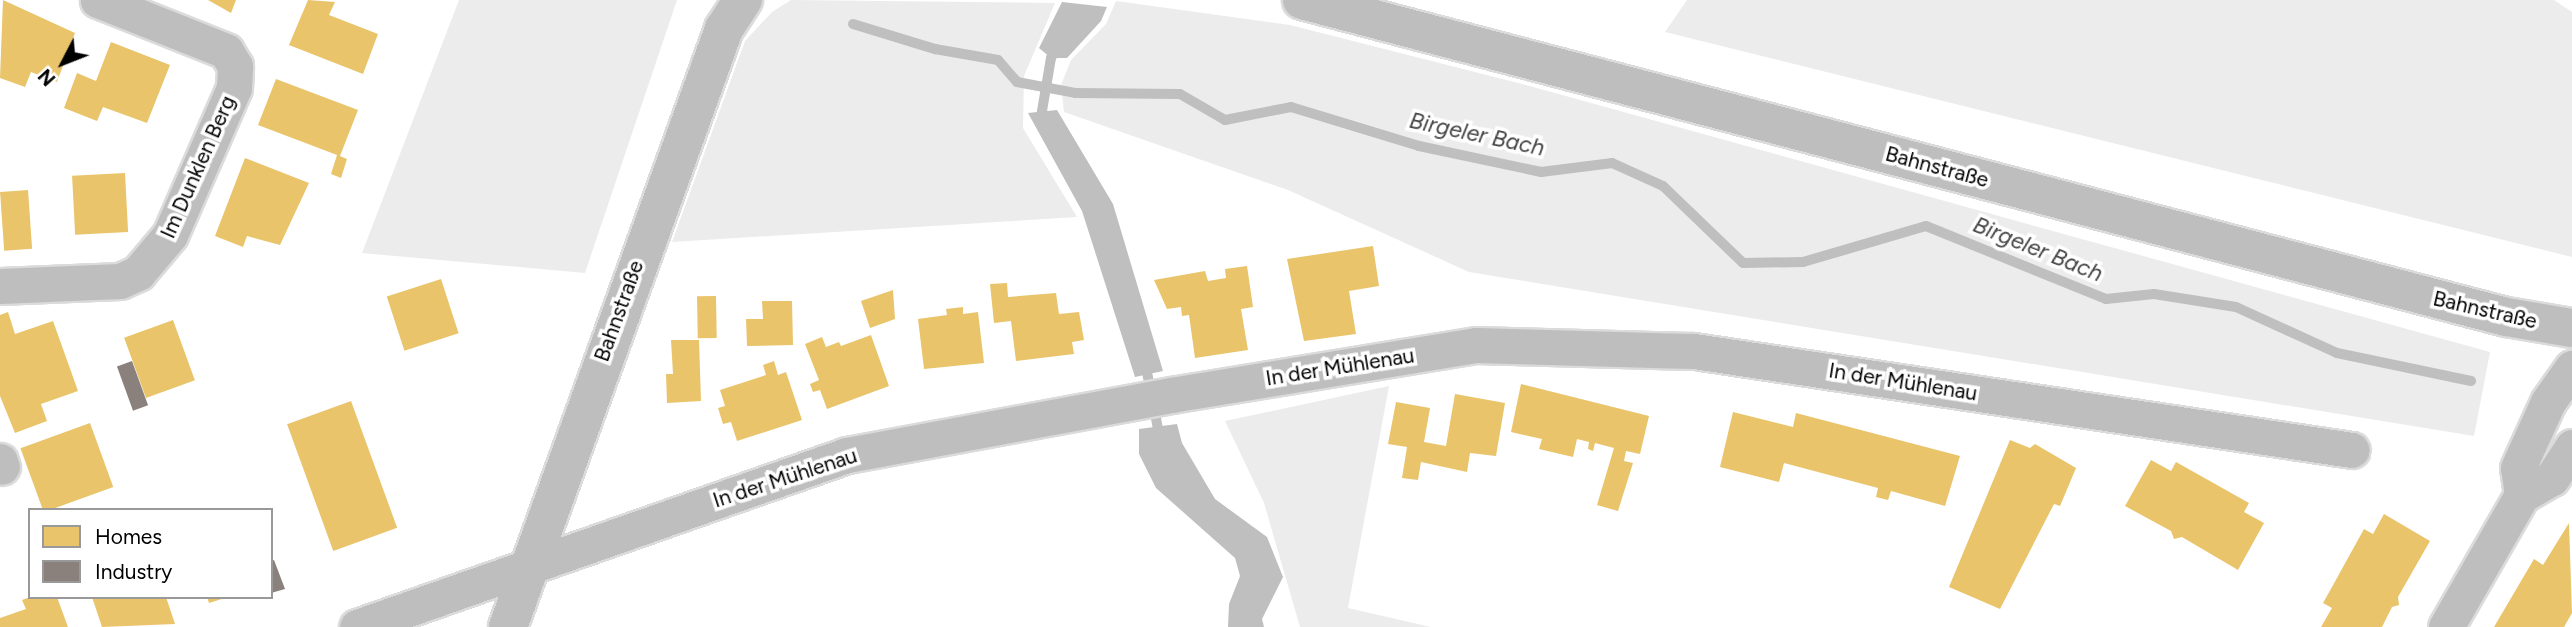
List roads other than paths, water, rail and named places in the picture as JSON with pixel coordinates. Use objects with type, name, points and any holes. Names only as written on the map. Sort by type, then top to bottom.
[{"type":"main road","name":"Bahnstraße","points":[[508,627],[524,570],[719,42],[743,0]]},
{"type":"main road","name":"Bahnstraße","points":[[1303,0],[2506,317],[2572,328]]},
{"type":"street","name":"Im Dunklen Berg","points":[[0,286],[120,281],[138,273],[170,235],[234,89],[235,66],[226,51],[98,0]]},
{"type":"street","name":"In der Mühlenau","points":[[357,627],[847,455],[1155,398],[1476,345],[1627,347],[1732,357],[2352,450]]},
{"type":"street","points":[[2522,495],[2518,468],[2548,402],[2572,368]]},
{"type":"street","points":[[2446,627],[2522,495],[2552,478],[2572,447]]},
{"type":"waterway","name":"Birgeler Bach","points":[[853,24],[935,49],[998,60],[1017,82],[1075,93],[1180,94],[1225,120],[1291,107],[1419,146],[1541,172],[1612,163],[1663,186],[1743,263],[1803,262],[1926,226],[2106,299],[2154,294],[2236,307],[2337,353],[2471,381]]},
{"type":"waterway","name":"Birgeler Bach","points":[[1047,121],[1042,111],[1051,58],[1057,47]]},
{"type":"waterway","points":[[1145,362],[1160,439]]}]
